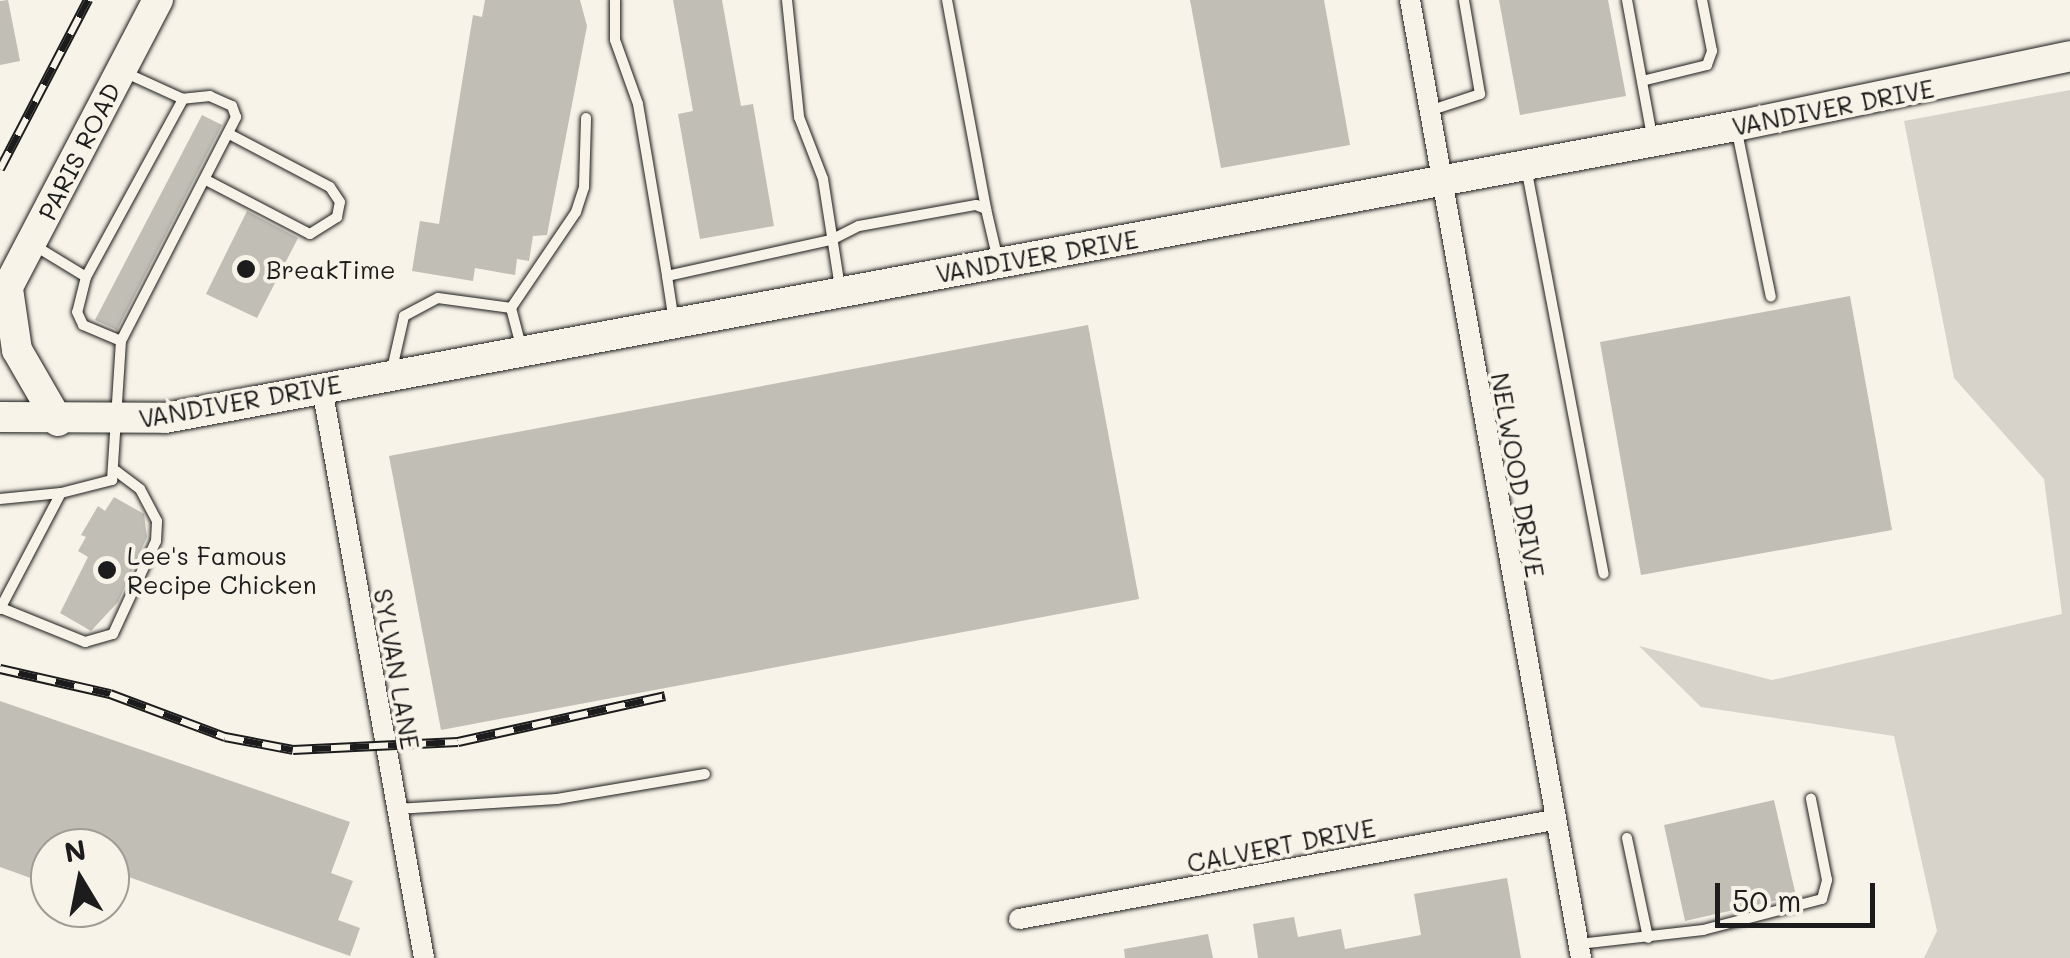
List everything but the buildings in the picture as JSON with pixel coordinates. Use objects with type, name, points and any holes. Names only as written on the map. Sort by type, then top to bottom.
[{"type":"main road","name":"PARIS ROAD","points":[[4,296],[158,0]]},
{"type":"main road","name":"VANDIVER DRIVE","points":[[0,417],[58,422],[119,421],[322,388],[1653,142],[2070,56]]},
{"type":"main road","points":[[4,296],[17,350],[58,422]]},
{"type":"street","name":"NELWOOD DRIVE","points":[[1410,0],[1553,820],[1580,951]]},
{"type":"street","name":"SYLVAN LANE","points":[[322,388],[424,958]]},
{"type":"street","name":"CALVERT DRIVE","points":[[1019,919],[1553,820]]},
{"type":"lane","points":[[615,0],[615,40],[638,104],[674,323]]},
{"type":"lane","points":[[787,0],[799,117],[823,179],[840,292]]},
{"type":"lane","points":[[947,0],[999,263]]},
{"type":"lane","points":[[1429,110],[1480,94],[1464,0]]},
{"type":"lane","points":[[1627,0],[1653,142]]},
{"type":"lane","points":[[1642,82],[1707,65],[1712,51],[1702,0]]},
{"type":"lane","points":[[0,499],[104,484],[116,471],[122,341],[231,135],[232,106],[210,96],[184,99],[121,71]]},
{"type":"lane","points":[[122,341],[83,325],[77,312],[86,276],[184,99]]},
{"type":"lane","points":[[522,351],[511,308],[576,212],[584,187],[586,118]]},
{"type":"lane","points":[[1736,126],[1771,297]]},
{"type":"lane","points":[[208,180],[310,234],[337,217],[340,202],[330,187],[231,135]]},
{"type":"lane","points":[[1526,166],[1604,574]]},
{"type":"lane","points":[[668,276],[831,240],[860,226],[986,209]]},
{"type":"lane","points":[[32,244],[86,276]]},
{"type":"lane","points":[[392,375],[396,336],[419,304],[462,298],[511,308]]},
{"type":"lane","points":[[61,493],[0,608],[86,642],[113,634],[156,541],[157,520],[140,489],[116,471]]},
{"type":"lane","points":[[397,810],[557,799],[705,774]]},
{"type":"lane","points":[[1580,951],[1822,900],[1827,880],[1811,799]]},
{"type":"lane","points":[[1627,838],[1648,938]]},
{"type":"shaded area","points":[[2070,90],[2070,958],[1924,958],[1937,931],[1894,736],[1701,707],[1639,646],[1772,680],[2062,614],[2044,479],[1954,378],[1904,121]]},
{"type":"railway","points":[[0,169],[88,0]]},
{"type":"railway","points":[[0,669],[110,694],[225,737],[293,750],[458,742],[665,696]]},
{"type":"place","name":"BreakTime","points":[[246,269]]},
{"type":"place","name":"Lee's Famous Recipe Chicken","points":[[107,570]]}]
